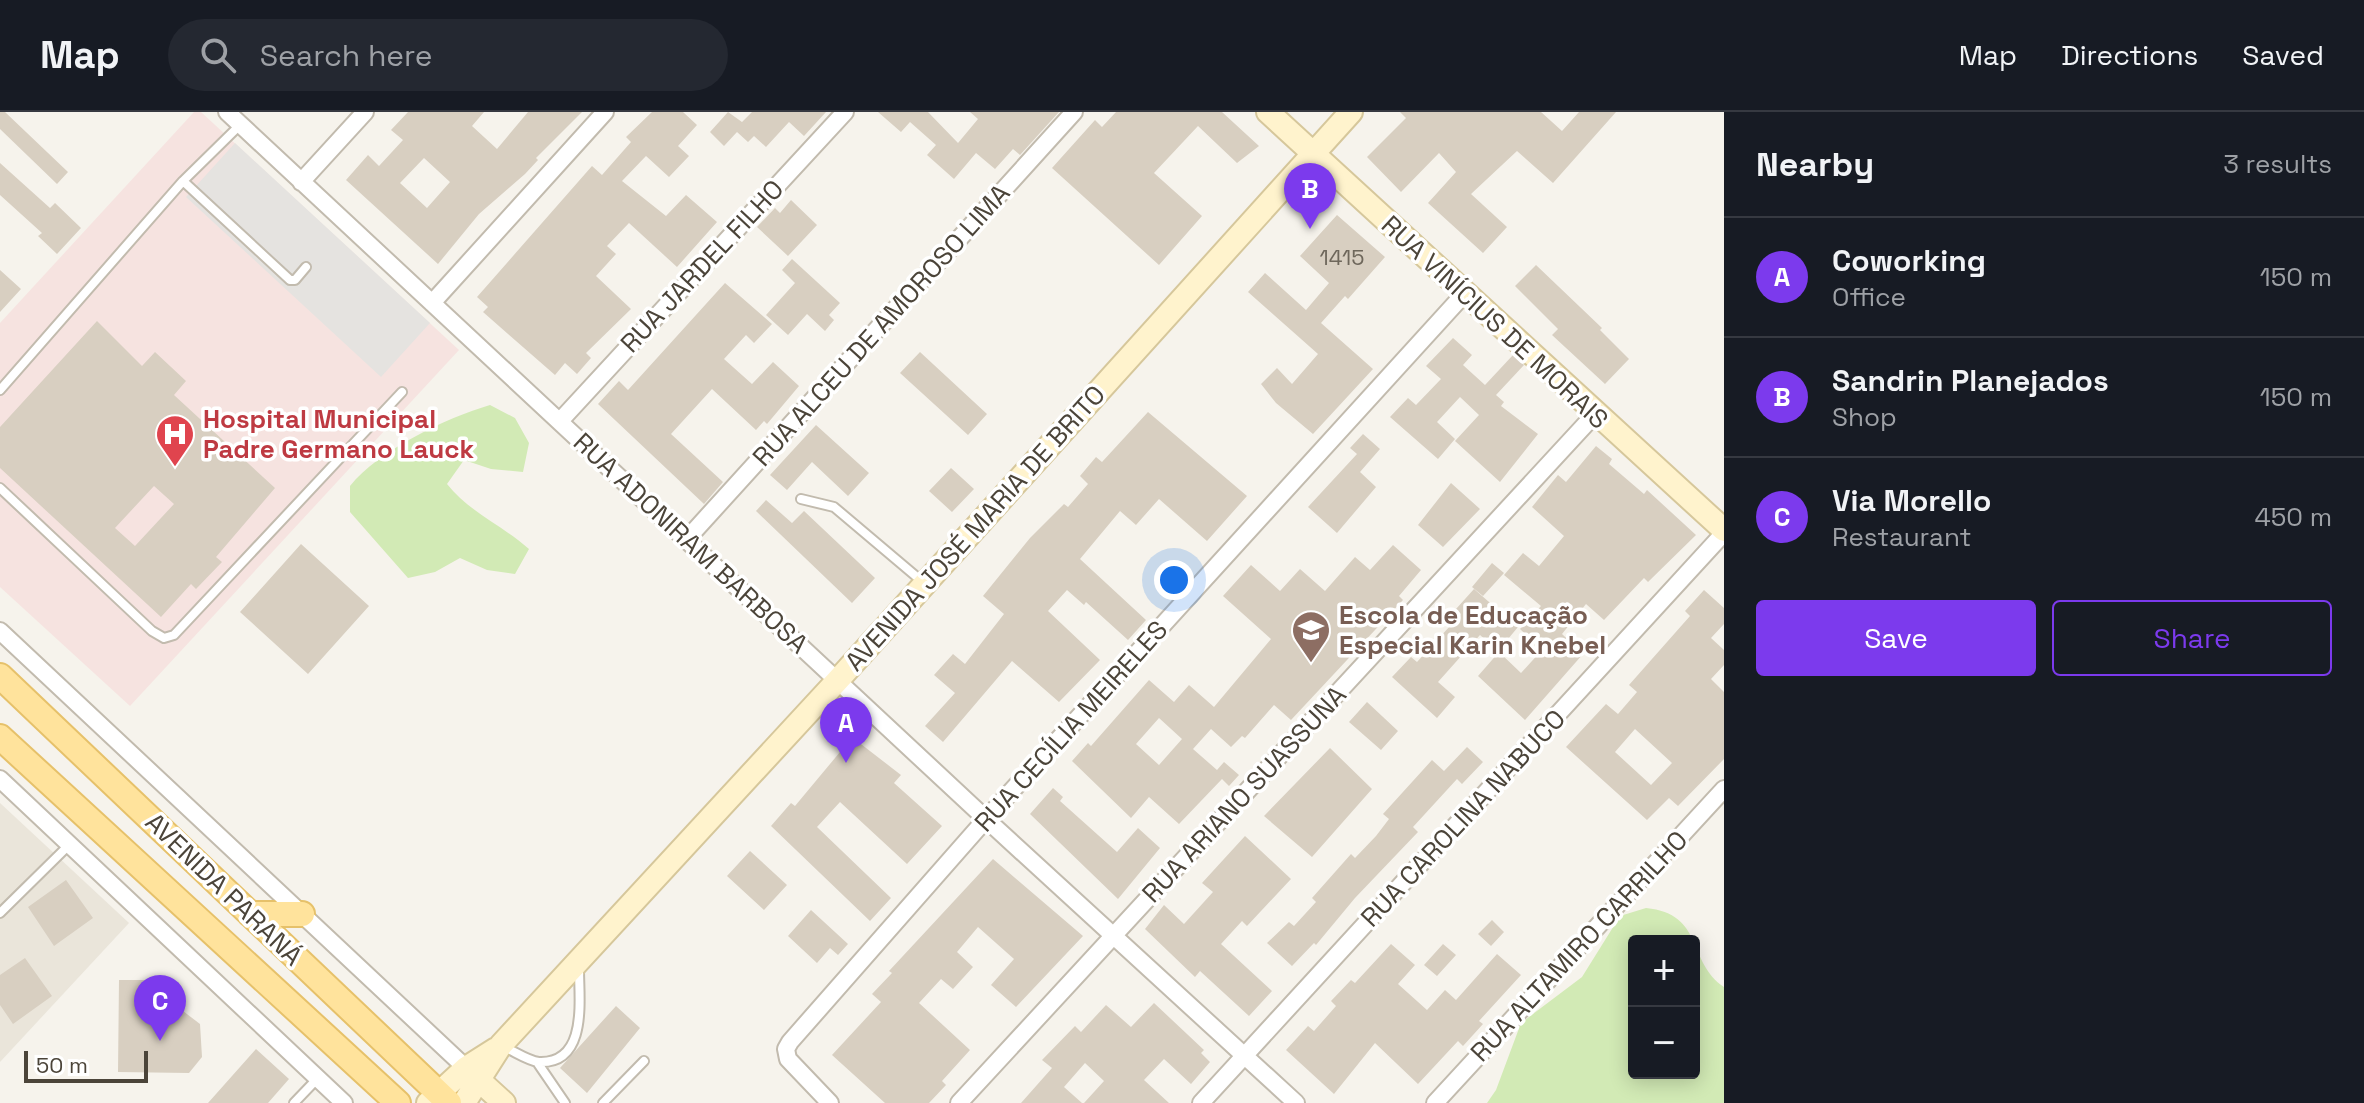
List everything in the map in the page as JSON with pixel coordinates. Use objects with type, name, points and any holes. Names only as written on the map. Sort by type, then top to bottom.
[{"type":"main road","name":"RUA VINÍCIUS DE MORAIS","points":[[1268,112],[1724,531]]},
{"type":"main road","name":"AVENIDA JOSÉ MARIA DE BRITO","points":[[438,1100],[473,1075],[500,1046],[838,680],[1351,112]]},
{"type":"main road","name":"AVENIDA PARANÁ","points":[[0,676],[250,914],[438,1100]]},
{"type":"main road","name":"AVENIDA PARANÁ","points":[[0,737],[398,1103]]},
{"type":"main road","points":[[250,914],[302,914]]},
{"type":"main road","name":"AVENIDA JOSÉ MARIA DE BRITO","points":[[464,1103],[473,1075]]},
{"type":"main road","points":[[473,1075],[504,1103]]},
{"type":"street","name":"RUA ADONIRAM BARBOSA","points":[[227,112],[986,819],[1296,1103]]},
{"type":"street","points":[[301,182],[365,112]]},
{"type":"street","points":[[432,303],[605,112]]},
{"type":"street","name":"RUA JARDEL FILHO","points":[[560,421],[845,112]]},
{"type":"street","name":"RUA ALCEU DE AMOROSO LIMA","points":[[687,539],[1074,112]]},
{"type":"street","name":"RUA CECÍLIA MEIRELES","points":[[830,1103],[788,1059],[786,1049],[790,1042],[986,819],[1465,293]]},
{"type":"street","name":"RUA ARIANO SUASSUNA","points":[[959,1103],[1595,414]]},
{"type":"street","name":"RUA CAROLINA NABUCO","points":[[1201,1103],[1724,531]]},
{"type":"street","points":[[0,631],[473,1075]]},
{"type":"street","points":[[0,779],[344,1103]]},
{"type":"street","name":"RUA ALTAMIRO CARRILHO","points":[[1435,1103],[1724,789]]},
{"type":"lane","points":[[0,390],[183,181],[240,124]]},
{"type":"lane","points":[[183,181],[290,280],[295,280],[306,267]]},
{"type":"lane","points":[[0,488],[164,638],[174,635],[402,392]]},
{"type":"lane","points":[[801,499],[834,507],[925,584]]},
{"type":"lane","points":[[0,913],[69,845]]},
{"type":"lane","points":[[500,1046],[537,1062],[557,1059],[572,1045],[580,1025],[579,960]]},
{"type":"lane","points":[[603,1103],[644,1061]]},
{"type":"lane","points":[[537,1062],[565,1103]]},
{"type":"lane","points":[[295,1103],[318,1078]]},
{"type":"shaded area","name":"Hospital Municipal Padre Germano Lauck","points":[[194,112],[201,112],[459,350],[130,706],[0,587],[0,323]]},
{"type":"shaded area","points":[[235,143],[430,323],[381,377],[186,197]]},
{"type":"shaded area","points":[[0,803],[129,923],[0,1062]]},
{"type":"green space","points":[[490,405],[515,418],[529,443],[523,472],[491,469],[464,460],[447,484],[465,503],[529,549],[515,574],[487,570],[460,558],[435,572],[408,578],[350,512],[350,486],[378,460],[414,437]]},
{"type":"green space","points":[[1646,908],[1678,919],[1690,935],[1628,935],[1628,1079],[1700,1079],[1700,956],[1712,976],[1724,987],[1724,1103],[1487,1103],[1496,1090],[1521,1023],[1582,977],[1620,916]]},
{"type":"building","points":[[0,112],[5,112],[68,172],[57,184],[0,129]]},
{"type":"building","points":[[408,112],[484,112],[472,126],[497,149],[528,112],[582,112],[536,158],[538,160],[525,174],[479,214],[438,264],[346,180],[368,155],[379,166],[403,140],[391,130]],"holes":[[[424,158],[450,182],[427,208],[400,183]]]},
{"type":"building","points":[[652,112],[683,112],[697,125],[678,146],[689,156],[669,177],[646,156],[622,181],[666,216],[686,195],[717,222],[677,267],[629,223],[607,246],[616,254],[596,276],[631,309],[586,353],[591,358],[577,374],[565,363],[555,375],[483,312],[488,307],[477,297],[592,166],[602,175],[631,142],[626,137]]},
{"type":"building","points":[[728,112],[742,122],[752,112],[826,112],[804,136],[789,122],[766,147],[754,136],[748,142],[737,132],[724,146],[710,132]]},
{"type":"building","points":[[878,112],[928,112],[958,143],[978,119],[970,112],[1059,112],[1020,155],[1013,149],[995,169],[976,153],[954,179],[927,155],[936,145],[910,122],[901,132]]},
{"type":"building","points":[[1116,112],[1222,112],[1259,146],[1237,163],[1198,126],[1154,173],[1202,216],[1159,265],[1052,168],[1095,120],[1102,127]]},
{"type":"building","points":[[1400,112],[1541,112],[1562,131],[1579,112],[1616,112],[1553,183],[1517,151],[1471,194],[1507,227],[1483,253],[1428,203],[1456,172],[1439,153],[1401,192],[1367,157],[1406,118]]},
{"type":"building","points":[[0,163],[50,208],[55,203],[81,228],[57,254],[38,236],[42,233],[0,195]]},
{"type":"building","points":[[791,200],[817,225],[788,256],[757,227],[775,208],[780,213]]},
{"type":"building","points":[[1337,215],[1385,257],[1348,299],[1345,296],[1321,323],[1373,369],[1313,434],[1276,403],[1261,384],[1277,368],[1292,384],[1318,354],[1248,292],[1265,273],[1306,310],[1329,283],[1300,256]]},
{"type":"building","points":[[792,259],[840,303],[829,315],[834,320],[825,331],[807,314],[788,335],[766,315],[795,283],[782,270]]},
{"type":"building","points":[[1536,265],[1602,328],[1600,330],[1629,359],[1605,384],[1552,335],[1558,329],[1515,286]]},
{"type":"building","points":[[0,270],[21,289],[0,312]]},
{"type":"building","points":[[725,283],[772,324],[754,343],[746,335],[724,359],[752,384],[773,362],[799,386],[767,424],[764,421],[756,430],[712,389],[671,434],[723,482],[704,504],[598,404],[619,381],[628,390]]},
{"type":"building","points":[[97,321],[142,366],[155,352],[186,381],[174,395],[275,488],[216,557],[222,562],[196,589],[191,584],[161,617],[0,468],[0,427]],"holes":[[[154,486],[174,504],[135,546],[115,528]]]},
{"type":"building","points":[[1453,338],[1472,355],[1463,365],[1485,385],[1513,355],[1524,365],[1496,395],[1504,402],[1501,406],[1538,434],[1500,482],[1455,441],[1479,415],[1460,397],[1437,422],[1455,439],[1438,459],[1390,417],[1408,398],[1416,405],[1441,379],[1426,366]]},
{"type":"building","points":[[920,352],[987,414],[968,435],[900,373]]},
{"type":"building","points":[[1148,412],[1247,496],[1207,541],[1159,499],[1136,525],[1120,511],[1080,559],[1146,620],[1128,640],[1086,602],[1084,605],[1067,590],[1048,611],[1100,660],[1059,702],[1012,661],[943,742],[925,726],[955,693],[934,675],[953,654],[965,664],[1004,614],[983,596],[1030,538],[1064,504],[1068,507],[1088,484],[1080,476],[1096,457],[1102,462]]},
{"type":"building","points":[[816,425],[869,473],[848,496],[812,462],[787,490],[770,475]]},
{"type":"building","points":[[1363,434],[1380,449],[1360,472],[1376,487],[1337,533],[1308,507],[1357,454],[1350,448]]},
{"type":"building","points":[[1596,446],[1612,459],[1609,464],[1644,494],[1647,490],[1696,535],[1648,582],[1644,578],[1604,620],[1586,604],[1562,634],[1583,654],[1525,720],[1478,676],[1499,652],[1521,673],[1542,650],[1520,629],[1541,606],[1504,575],[1523,553],[1539,566],[1564,536],[1532,507],[1558,475],[1566,482]]},
{"type":"building","points":[[951,468],[974,489],[952,512],[929,491]]},
{"type":"building","points":[[1451,483],[1480,509],[1443,547],[1418,525]]},
{"type":"building","points":[[766,500],[792,523],[804,511],[875,578],[852,603],[756,511]]},
{"type":"building","points":[[301,544],[369,606],[308,674],[240,612]]},
{"type":"building","points":[[1393,545],[1421,570],[1399,596],[1403,600],[1291,720],[1274,705],[1245,738],[1242,736],[1231,747],[1211,729],[1193,749],[1217,770],[1224,762],[1239,775],[1229,786],[1222,779],[1179,824],[1149,797],[1131,818],[1072,761],[1088,743],[1091,746],[1149,680],[1174,702],[1189,685],[1214,707],[1271,639],[1223,596],[1251,565],[1280,591],[1300,569],[1325,591],[1355,557],[1370,570]],"holes":[[[1159,718],[1182,739],[1159,765],[1136,744]]]},
{"type":"building","points":[[1492,563],[1504,573],[1483,596],[1472,587]]},
{"type":"building","points":[[1474,589],[1518,627],[1498,651],[1480,635],[1438,682],[1455,697],[1437,718],[1392,677],[1411,657],[1417,662],[1461,614],[1456,609]]},
{"type":"building","points":[[1704,590],[1724,608],[1724,624],[1711,638],[1724,650],[1724,665],[1711,679],[1724,692],[1724,759],[1678,806],[1669,798],[1647,820],[1566,747],[1606,704],[1618,714],[1637,692],[1629,685],[1690,616],[1685,611]],"holes":[[[1635,729],[1672,763],[1651,785],[1615,752]]]},
{"type":"building","points":[[1367,702],[1398,731],[1381,750],[1349,722]]},
{"type":"building","points":[[857,741],[901,775],[894,783],[942,826],[907,864],[840,802],[817,827],[891,898],[870,921],[771,826],[791,803],[795,806],[845,746]]},
{"type":"building","points":[[1467,747],[1483,762],[1462,784],[1457,779],[1413,827],[1418,832],[1355,898],[1316,945],[1314,943],[1292,966],[1267,943],[1289,922],[1294,926],[1316,902],[1312,898],[1351,854],[1355,858],[1376,836],[1389,819],[1383,814],[1432,760],[1444,771]]},
{"type":"building","points":[[1330,748],[1372,789],[1312,857],[1264,816]]},
{"type":"building","points":[[1053,788],[1063,797],[1060,801],[1117,852],[1138,828],[1160,848],[1118,899],[1030,814]]},
{"type":"building","points":[[1245,836],[1291,879],[1247,926],[1242,921],[1221,944],[1272,991],[1249,1016],[1200,971],[1195,977],[1145,929],[1164,905],[1184,924],[1213,892],[1202,883]]},
{"type":"building","points":[[750,851],[787,885],[764,910],[727,876]]},
{"type":"building","points":[[993,859],[1083,936],[1016,1007],[991,985],[1014,959],[978,927],[957,952],[973,967],[953,989],[941,979],[919,1003],[970,1050],[942,1081],[946,1085],[929,1103],[885,1103],[832,1055],[881,1002],[872,994],[892,973],[889,971]]},
{"type":"building","points":[[66,880],[93,918],[54,946],[28,907]]},
{"type":"building","points":[[811,910],[848,944],[838,955],[830,948],[817,963],[788,936]]},
{"type":"building","points":[[1492,920],[1504,932],[1491,946],[1478,934]]},
{"type":"building","points":[[1391,944],[1415,965],[1398,984],[1427,1010],[1445,990],[1456,1000],[1497,954],[1521,975],[1479,1021],[1483,1024],[1463,1046],[1458,1041],[1418,1084],[1375,1043],[1334,1094],[1286,1050],[1308,1026],[1314,1031],[1336,1006],[1331,1001],[1351,980],[1355,983]]},
{"type":"building","points":[[1443,944],[1456,955],[1437,976],[1424,965]]},
{"type":"building","points":[[25,958],[52,996],[13,1024],[0,1005],[0,975]]},
{"type":"building","points":[[119,980],[152,980],[162,990],[184,991],[183,1011],[200,1024],[202,1057],[189,1073],[118,1072]]},
{"type":"building","points":[[1154,1003],[1204,1050],[1201,1053],[1210,1062],[1191,1084],[1164,1059],[1144,1080],[1169,1103],[1084,1103],[1104,1081],[1085,1063],[1064,1087],[1082,1103],[1021,1103],[1052,1068],[1042,1060],[1075,1026],[1081,1032],[1106,1005],[1131,1027]]},
{"type":"building","points":[[616,1006],[640,1028],[587,1093],[560,1068]]},
{"type":"building","points":[[256,1049],[289,1079],[268,1103],[208,1103]]},
{"type":"place","name":"Sandrin Planejados","points":[[1310,229]]},
{"type":"place","name":"Hospital Municipal Padre Germano Lauck","points":[[175,468]]},
{"type":"place","name":"Escola de Educação Especial Karin Knebel","points":[[1311,664]]},
{"type":"place","name":"Coworking","points":[[846,763]]},
{"type":"place","name":"Via Morello","points":[[160,1041]]}]
